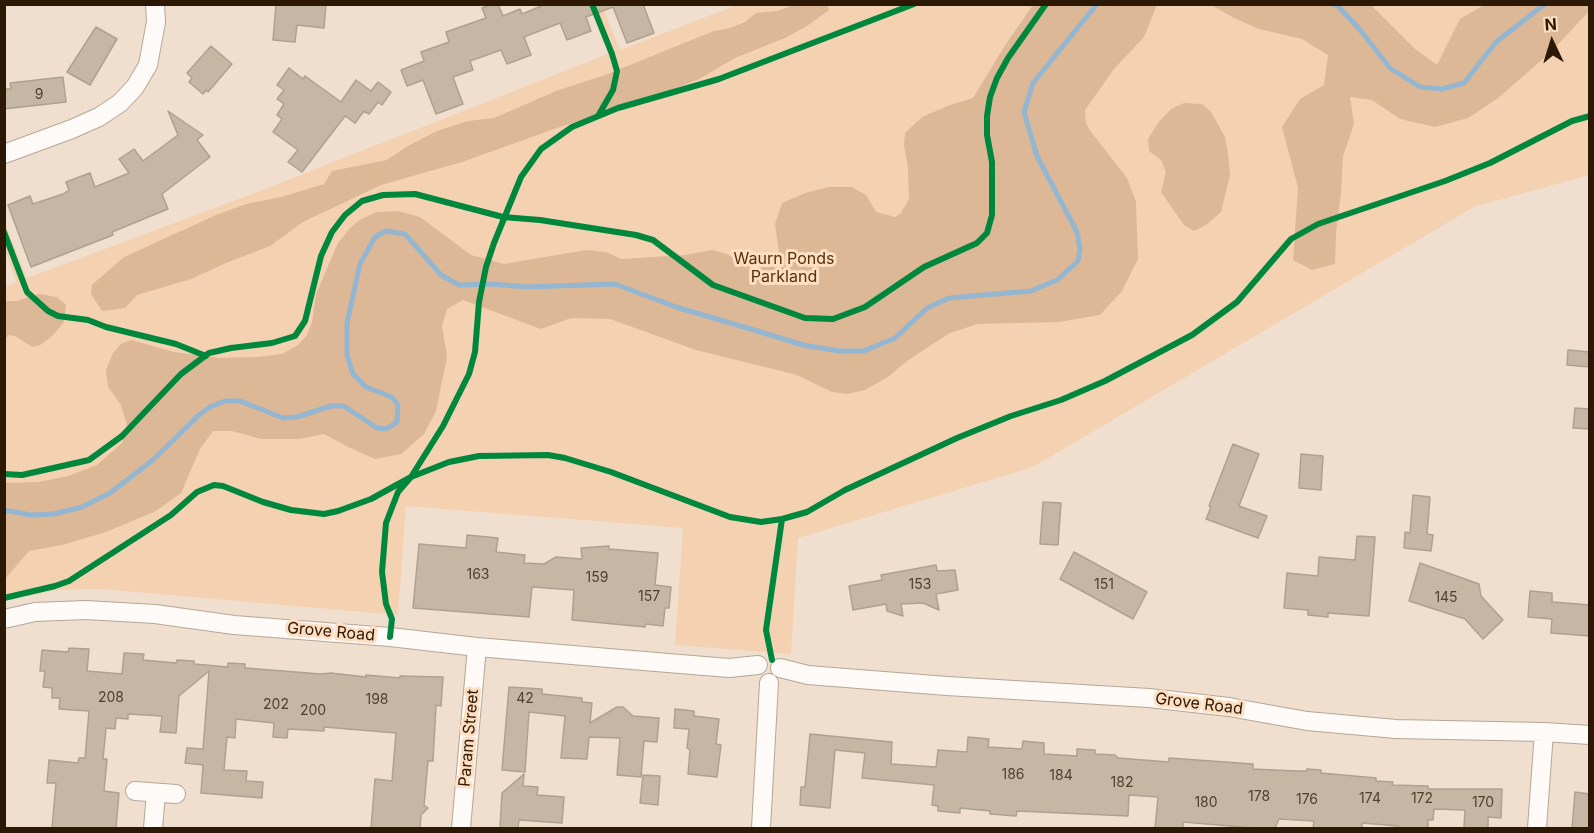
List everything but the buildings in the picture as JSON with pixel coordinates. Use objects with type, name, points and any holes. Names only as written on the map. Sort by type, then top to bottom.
[{"type":"street","points":[[4,154],[72,129],[99,117],[120,103],[135,87],[148,65],[156,22],[155,4]]},
{"type":"street","name":"Grove Road","points":[[4,619],[35,612],[86,610],[155,615],[234,625],[729,668],[768,674],[1149,698],[1229,707],[1307,721],[1396,729],[1590,735]]},
{"type":"street","name":"Param Street","points":[[461,828],[477,647]]},
{"type":"street","points":[[761,828],[768,674]]},
{"type":"street","points":[[1537,828],[1544,732]]},
{"type":"street","points":[[135,791],[176,794]]},
{"type":"street","points":[[153,828],[156,793]]},
{"type":"green space","points":[[796,4],[827,5],[829,10],[785,38],[735,58],[699,79],[656,96],[462,162],[381,185],[303,222],[270,246],[191,279],[137,295],[125,308],[102,311],[91,294],[92,285],[124,257],[216,215],[246,204],[281,197],[324,184],[332,171],[387,160],[437,131],[468,121],[494,118],[556,91],[605,75],[714,31],[745,22],[756,13],[777,11]]},
{"type":"green space","name":"Waurn Ponds Parkland","points":[[589,5],[602,5],[620,50],[737,5],[1589,5],[1589,175],[1474,207],[1033,467],[798,538],[791,654],[675,645],[683,528],[406,506],[398,615],[101,589],[56,590],[5,601],[4,287],[16,282],[5,250],[4,220],[27,278],[252,194],[608,54]]},
{"type":"green space","points":[[1033,5],[1157,5],[1144,37],[1114,69],[1085,110],[1086,123],[1127,178],[1136,202],[1138,259],[1122,291],[1100,315],[1059,322],[977,324],[948,334],[907,361],[888,377],[865,390],[847,394],[832,392],[797,375],[696,350],[610,319],[571,318],[541,329],[463,300],[447,309],[442,326],[447,357],[436,411],[424,434],[401,454],[375,459],[324,434],[299,439],[261,439],[232,431],[213,431],[200,449],[181,493],[156,511],[106,532],[62,545],[29,551],[5,579],[5,483],[38,482],[68,476],[97,465],[122,443],[127,425],[121,405],[108,387],[106,370],[113,353],[121,344],[131,340],[174,352],[219,358],[282,354],[298,345],[307,335],[312,322],[316,294],[338,243],[361,219],[377,212],[398,211],[420,217],[471,255],[504,264],[586,250],[606,252],[621,259],[685,255],[712,250],[727,254],[755,270],[769,264],[779,253],[775,224],[782,203],[805,193],[829,187],[852,187],[866,195],[876,212],[895,217],[901,213],[909,199],[905,133],[922,117],[973,98]]},
{"type":"green space","points":[[1211,5],[1371,5],[1414,48],[1437,65],[1460,19],[1484,5],[1589,5],[1590,10],[1552,51],[1498,98],[1468,118],[1435,127],[1400,119],[1372,100],[1350,97],[1354,124],[1343,156],[1335,264],[1312,270],[1293,260],[1298,188],[1282,127],[1300,99],[1324,85],[1328,55],[1302,39],[1259,29]]},
{"type":"green space","points":[[1184,103],[1202,104],[1211,112],[1225,137],[1230,175],[1221,212],[1206,225],[1194,231],[1184,225],[1161,192],[1166,172],[1161,160],[1149,151],[1148,139],[1171,109]]},
{"type":"green space","points":[[39,294],[57,297],[66,305],[64,322],[51,337],[40,345],[32,347],[15,336],[9,335],[5,339],[5,301],[16,301]]},
{"type":"waterway","points":[[4,510],[31,515],[54,514],[82,507],[110,493],[153,460],[199,415],[210,407],[225,401],[240,401],[283,418],[297,417],[331,406],[344,406],[377,428],[385,429],[393,425],[397,421],[398,405],[392,397],[366,387],[353,374],[347,355],[347,323],[360,264],[375,237],[386,231],[405,234],[441,275],[459,285],[492,284],[526,287],[615,284],[676,307],[803,345],[839,351],[864,351],[895,338],[927,308],[949,298],[1031,291],[1057,280],[1078,261],[1080,249],[1077,232],[1037,156],[1024,112],[1033,83],[1097,4]]},
{"type":"waterway","points":[[1333,4],[1338,6],[1361,31],[1390,68],[1420,87],[1442,89],[1464,83],[1496,42],[1545,4]]},
{"type":"cycle path","points":[[592,4],[617,71],[613,90],[598,116]]},
{"type":"cycle path","points":[[390,637],[392,619],[386,604],[382,572],[386,523],[398,492],[411,477],[443,426],[469,374],[475,352],[479,302],[486,267],[521,177],[541,149],[572,127],[618,108],[719,79],[914,4]]},
{"type":"cycle path","points":[[4,474],[22,475],[89,460],[122,436],[181,374],[209,353],[272,343],[295,336],[305,321],[321,256],[332,232],[345,215],[362,201],[383,195],[415,194],[503,217],[540,220],[636,235],[653,240],[713,285],[805,318],[833,319],[865,307],[924,267],[977,243],[987,233],[992,215],[992,162],[987,135],[990,97],[1008,58],[1046,4]]},
{"type":"cycle path","points":[[4,598],[69,581],[171,515],[197,492],[214,485],[223,486],[291,510],[324,514],[371,499],[411,477],[449,462],[479,456],[548,455],[565,458],[611,472],[730,517],[761,522],[807,512],[845,490],[957,438],[1011,416],[1061,400],[1105,381],[1192,335],[1237,302],[1291,239],[1318,224],[1445,181],[1490,163],[1572,121],[1590,116]]},
{"type":"cycle path","points":[[4,232],[27,292],[48,311],[58,316],[88,320],[106,327],[176,344],[206,356]]},
{"type":"cycle path","points":[[772,660],[766,630],[782,519]]}]
